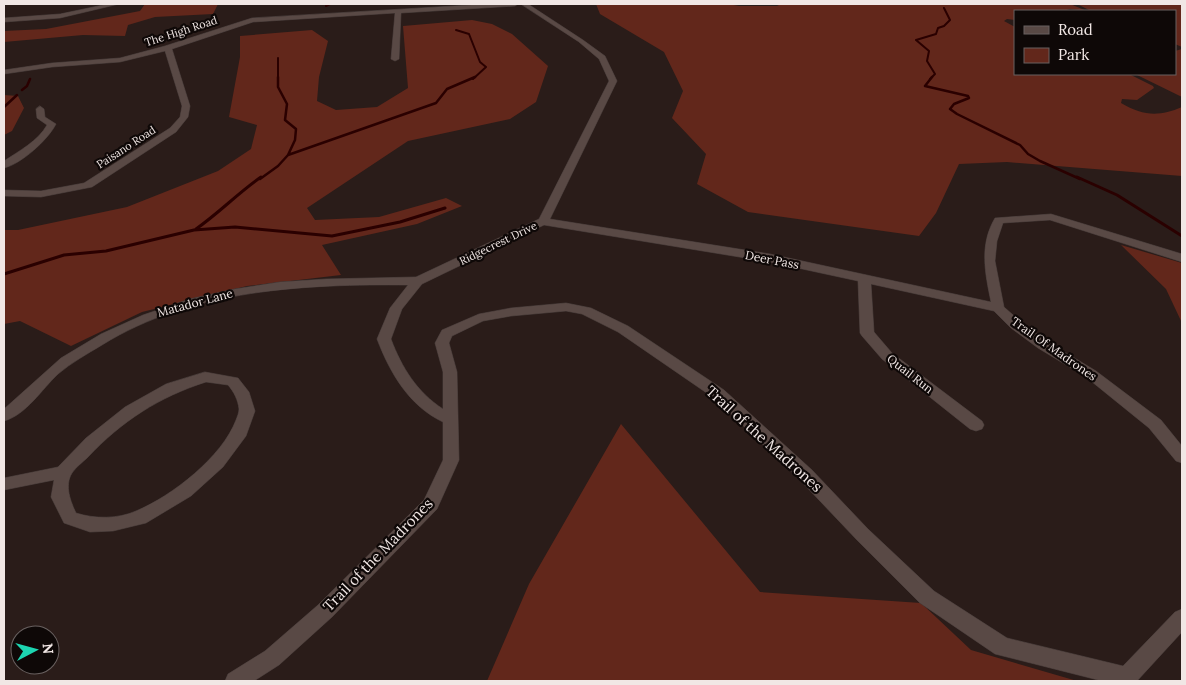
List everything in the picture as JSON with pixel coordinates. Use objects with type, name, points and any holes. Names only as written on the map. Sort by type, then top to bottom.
[{"type":"street","points":[[4,20],[68,15],[116,4]]},
{"type":"street","name":"The High Road","points":[[4,72],[52,65],[120,60],[168,48],[252,20],[515,4]]},
{"type":"street","name":"Ridgecrest Drive","points":[[452,420],[439,415],[406,385],[392,363],[384,340],[396,308],[418,281],[543,221],[613,81],[602,58],[581,41],[524,4]]},
{"type":"street","points":[[395,59],[398,11]]},
{"type":"street","name":"Paisano Road","points":[[4,192],[41,194],[88,185],[173,130],[184,117],[186,106],[168,48]]},
{"type":"street","points":[[4,165],[40,139],[50,128],[52,124],[41,118],[40,110]]},
{"type":"street","name":"Trail Of Madrones","points":[[1182,258],[1051,217],[999,220],[991,241],[989,261],[998,308],[1016,325],[1043,345],[1091,374],[1155,424],[1182,457]]},
{"type":"street","name":"Deer Pass","points":[[543,221],[770,258],[998,308]]},
{"type":"street","name":"Quail Run","points":[[864,278],[867,333],[887,356],[976,425]]},
{"type":"street","name":"Matador Lane","points":[[4,416],[13,410],[64,362],[125,325],[160,312],[207,298],[261,287],[307,282],[360,280],[418,281]]},
{"type":"street","name":"Trail of the Madrones","points":[[236,681],[272,658],[325,611],[431,504],[451,460],[450,372],[442,343],[447,333],[479,318],[511,312],[566,307],[586,311],[623,329],[719,394],[806,475],[862,534],[927,597],[1002,647],[1129,679]]},
{"type":"street","points":[[4,484],[63,472],[92,442],[130,411],[171,388],[206,377],[233,381],[242,392],[247,411],[238,436],[217,463],[185,491],[140,518],[113,524],[90,526],[70,518],[60,497],[63,472]]},
{"type":"street","points":[[1129,679],[1182,618]]},
{"type":"green space","points":[[145,4],[218,4],[213,14],[155,17],[128,25],[125,36],[83,35],[4,42],[4,31],[46,29],[140,11]]},
{"type":"green space","points":[[596,4],[777,6],[781,4],[1070,4],[1085,10],[1014,10],[1014,20],[1007,19],[1004,21],[1014,26],[1014,75],[1131,75],[1153,86],[1154,88],[1137,100],[1122,99],[1121,103],[1137,111],[1151,114],[1158,114],[1182,107],[1182,176],[1007,162],[959,164],[936,213],[919,236],[748,212],[697,184],[706,154],[672,118],[683,91],[664,52],[600,14]]},
{"type":"green space","points":[[1077,4],[1182,4],[1182,47],[1176,44],[1176,10],[1089,10]]},
{"type":"green space","points":[[472,20],[492,24],[512,34],[548,66],[536,102],[510,119],[408,141],[307,208],[315,220],[379,217],[446,198],[462,206],[417,224],[322,245],[341,275],[247,286],[142,312],[71,346],[20,321],[4,324],[4,230],[18,230],[127,207],[218,171],[251,149],[257,125],[229,117],[240,57],[240,36],[312,30],[328,41],[319,77],[317,101],[336,110],[377,107],[408,88],[403,26]]},
{"type":"green space","points":[[1182,49],[1182,97],[1137,75],[1176,75],[1176,51]]},
{"type":"green space","points":[[4,95],[18,96],[24,108],[12,131],[4,135]]},
{"type":"green space","points":[[1121,245],[1182,263],[1182,323],[1166,289]]},
{"type":"green space","points":[[621,424],[760,592],[921,603],[971,650],[1077,681],[487,681],[529,584]]},
{"type":"waterway","points":[[326,6],[330,4]]},
{"type":"waterway","points":[[932,77],[935,74],[927,61],[929,51],[916,40],[936,34],[938,28],[944,26],[950,20],[944,8]]},
{"type":"waterway","points":[[456,30],[469,34],[480,62],[486,67],[473,79]]},
{"type":"waterway","points":[[278,58],[278,87],[287,104],[285,120],[296,129],[295,140],[288,155]]},
{"type":"waterway","points":[[288,155],[436,103],[447,89],[475,77]]},
{"type":"waterway","points":[[932,77],[925,86],[968,96],[969,98],[954,104],[950,109],[957,114],[1020,145],[1028,154],[1040,161],[1080,179]]},
{"type":"waterway","points":[[22,90],[27,86],[30,79]]},
{"type":"waterway","points":[[4,107],[17,95]]},
{"type":"waterway","points":[[260,179],[278,166],[288,155]]},
{"type":"waterway","points":[[196,229],[261,177]]},
{"type":"waterway","points":[[1077,177],[1117,195],[1182,236]]},
{"type":"waterway","points":[[4,274],[64,255],[106,251],[194,230],[235,227],[332,236],[400,222],[445,208]]}]
